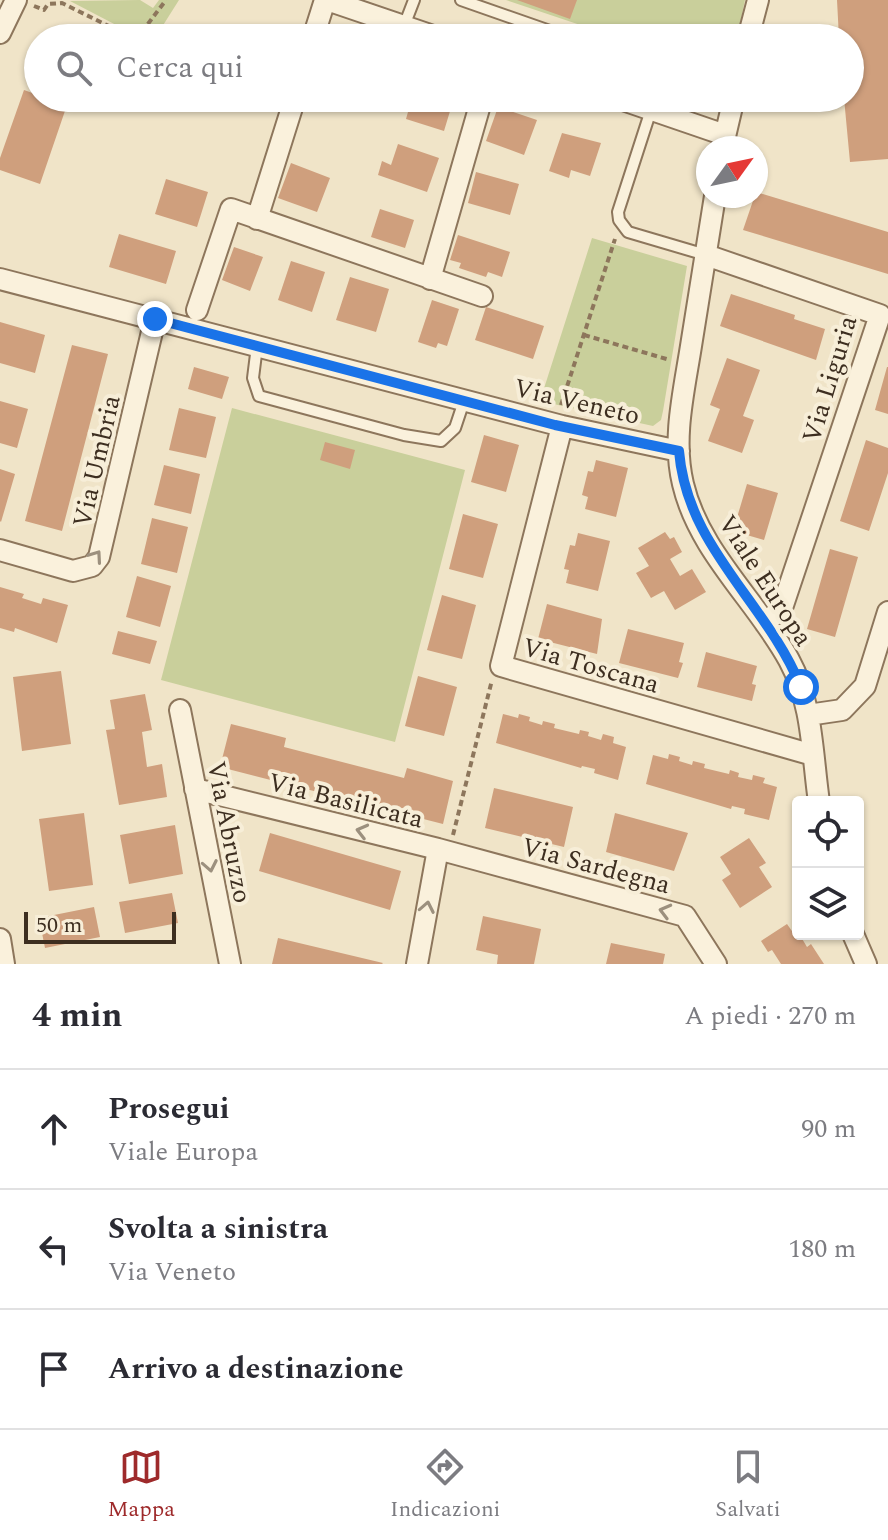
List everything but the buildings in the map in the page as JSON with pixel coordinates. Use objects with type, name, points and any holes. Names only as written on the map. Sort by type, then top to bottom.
[{"type":"street","points":[[318,24],[326,0],[398,24]]},
{"type":"street","points":[[752,24],[758,0]]},
{"type":"street","points":[[0,33],[24,3]]},
{"type":"street","points":[[257,219],[291,112]]},
{"type":"street","points":[[430,279],[478,112]]},
{"type":"street","points":[[656,112],[712,136]]},
{"type":"street","points":[[725,136],[731,112]]},
{"type":"street","name":"Viale Europa","points":[[713,208],[680,424],[679,451],[685,491],[702,532],[765,623],[798,678],[808,715],[818,796]]},
{"type":"street","points":[[197,310],[231,209],[482,296]]},
{"type":"street","name":"Via Liguria","points":[[706,255],[880,315],[782,608],[765,623]]},
{"type":"street","name":"Via Veneto","points":[[0,279],[559,426],[679,451]]},
{"type":"street","name":"Via Umbria","points":[[0,550],[73,571],[86,569],[96,561],[103,546],[155,319]]},
{"type":"street","name":"Via Toscana","points":[[559,426],[501,666],[813,755]]},
{"type":"street","points":[[808,715],[842,710],[865,686],[888,612]]},
{"type":"street","name":"Via Abruzzo","points":[[180,710],[230,964]]},
{"type":"street","name":"Via Basilicata","points":[[195,789],[443,851]]},
{"type":"street","points":[[417,964],[443,851]]},
{"type":"street","name":"Via Sardegna","points":[[443,851],[685,916],[716,964]]},
{"type":"street","points":[[0,939],[4,964]]},
{"type":"street","points":[[856,940],[866,964]]},
{"type":"lane","points":[[405,24],[414,0]]},
{"type":"lane","points":[[461,0],[530,24]]},
{"type":"lane","points":[[650,112],[618,212],[623,227],[628,232],[706,255]]},
{"type":"lane","points":[[257,346],[253,378],[259,396],[404,435],[441,441],[455,428],[464,401]]},
{"type":"path","points":[[148,24],[166,0]]},
{"type":"path","points":[[24,3],[44,10],[48,4],[62,3],[105,24]]},
{"type":"path","points":[[559,426],[612,244],[623,227]]},
{"type":"path","points":[[584,335],[688,366]]},
{"type":"path","points":[[443,851],[490,684],[501,666]]},
{"type":"green space","points":[[140,0],[153,8],[159,0],[179,0],[164,24],[114,24],[70,1]]},
{"type":"green space","points":[[506,0],[745,0],[740,24],[577,24]]},
{"type":"green space","points":[[592,238],[687,266],[663,411],[661,420],[653,426],[540,401]]},
{"type":"green space","points":[[232,408],[465,470],[395,742],[161,680]]},
{"type":"route","points":[[155,319],[555,425],[679,451],[685,491],[702,532],[789,660],[801,687]]}]
